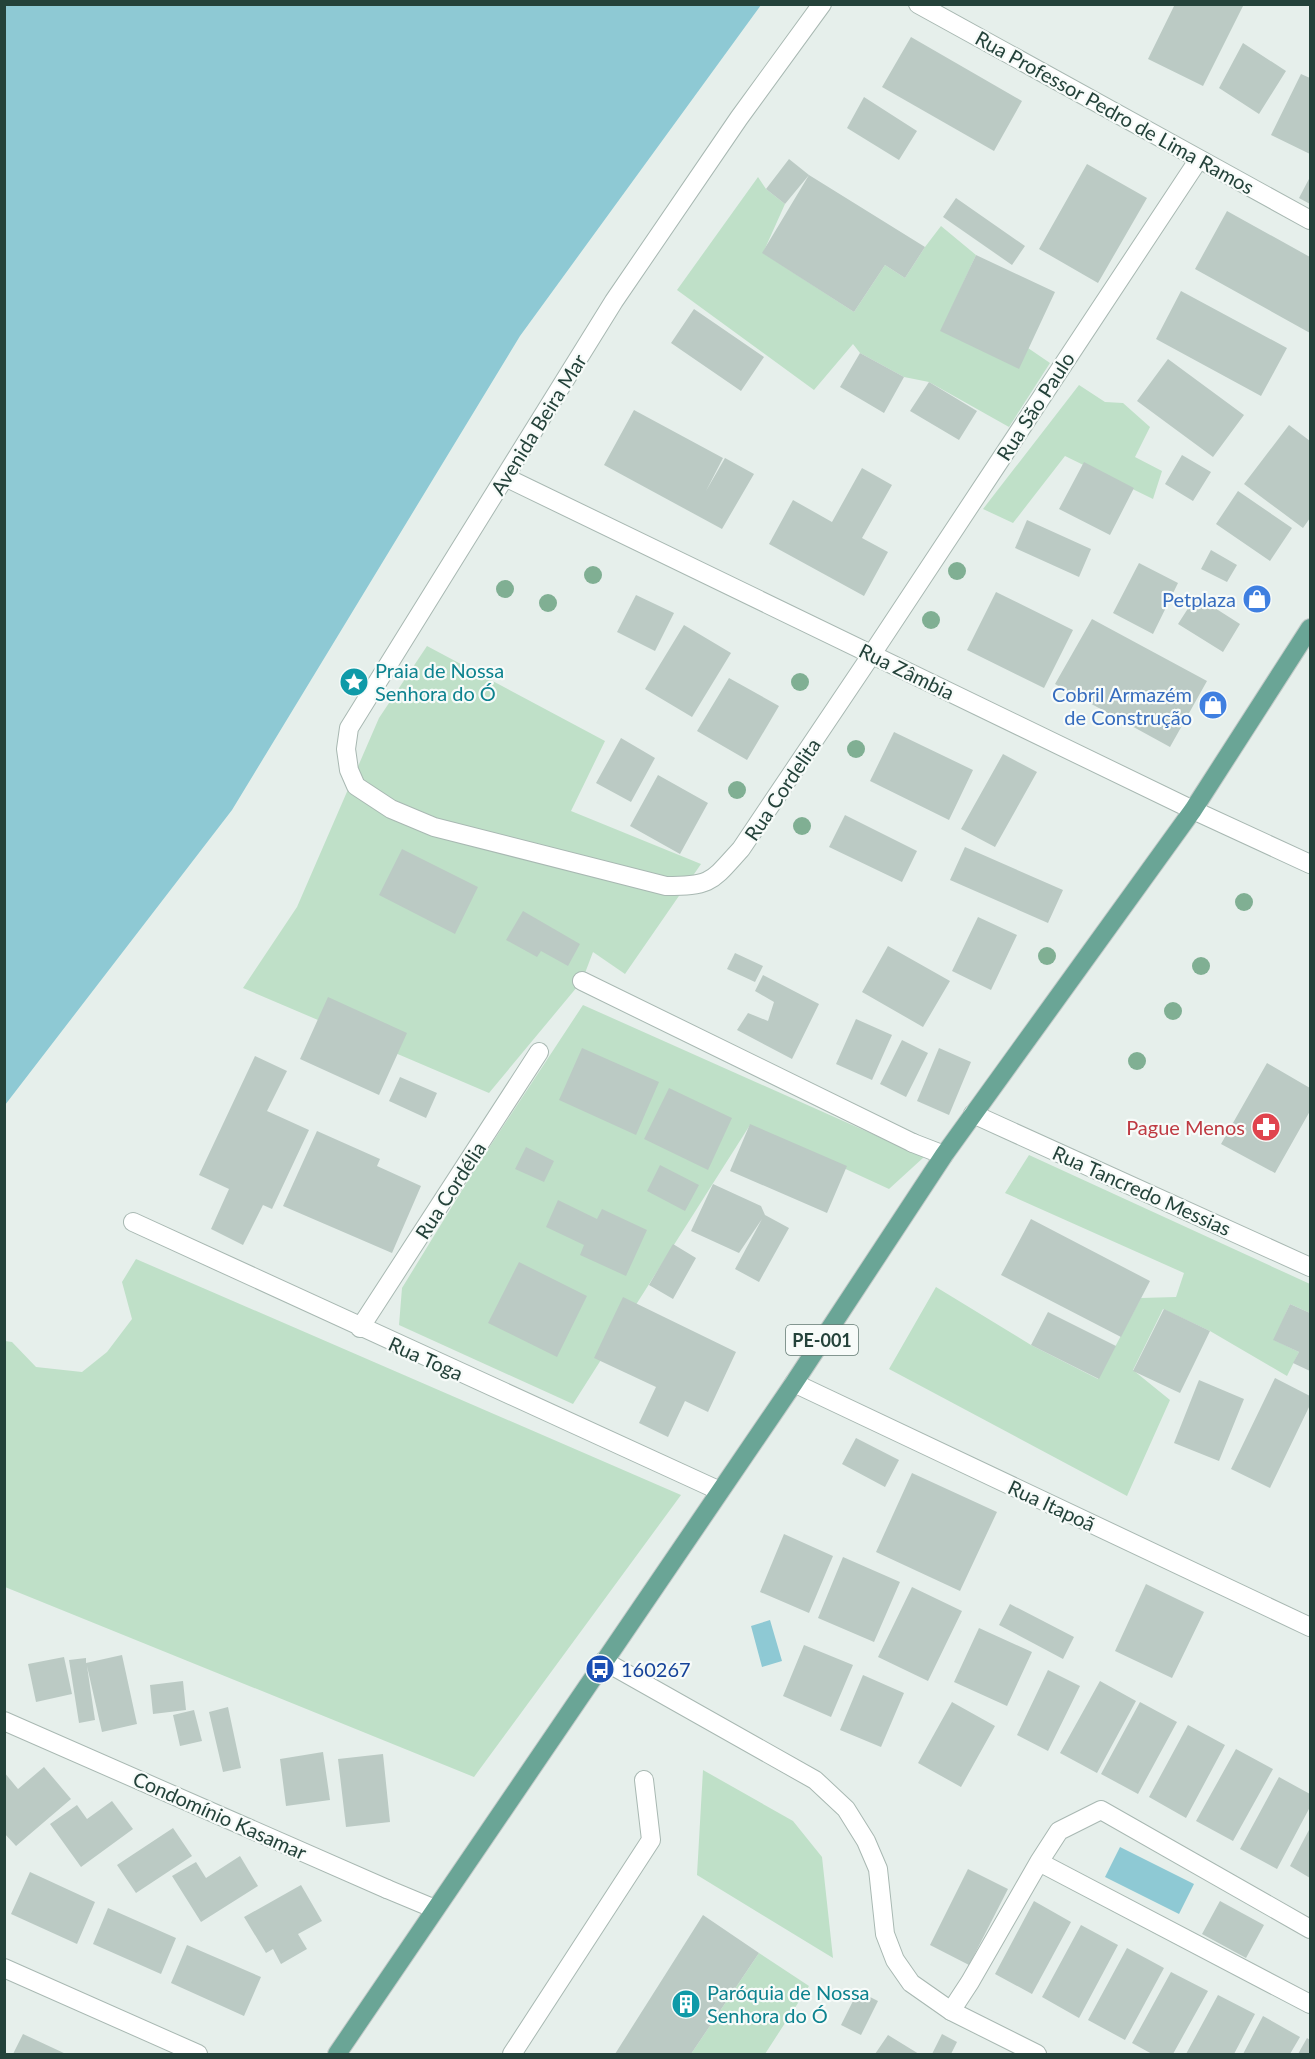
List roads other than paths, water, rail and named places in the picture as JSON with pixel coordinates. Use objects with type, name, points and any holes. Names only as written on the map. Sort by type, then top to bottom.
[{"type":"main road","name":"PE-001","points":[[337,2055],[794,1383],[944,1155],[1192,810],[1311,628]]},
{"type":"street","name":"Avenida Beira Mar","points":[[666,886],[434,827],[391,809],[356,786],[349,770],[346,749],[349,728],[614,301],[822,4]]},
{"type":"street","name":"Rua Professor Pedro de Lima Ramos","points":[[918,4],[1311,220]]},
{"type":"street","name":"Rua São Paulo","points":[[872,654],[1199,159]]},
{"type":"street","name":"Rua Zâmbia","points":[[505,477],[1192,810],[1311,864]]},
{"type":"street","name":"Rua Cordelita","points":[[666,886],[697,886],[716,878],[741,849],[872,654]]},
{"type":"street","points":[[582,981],[913,1143],[944,1155]]},
{"type":"street","name":"Rua Cordélia","points":[[360,1328],[539,1052]]},
{"type":"street","name":"Rua Tancredo Messias","points":[[973,1114],[1311,1267]]},
{"type":"street","name":"Rua Toga","points":[[133,1222],[720,1491]]},
{"type":"street","name":"Rua Itapoã","points":[[794,1383],[1311,1627]]},
{"type":"street","points":[[604,1661],[815,1780],[846,1809],[866,1841],[878,1869],[885,1934],[896,1960],[911,1983],[951,2011],[1037,2055]]},
{"type":"street","name":"Condomínio Kasamar","points":[[4,1721],[435,1909]]},
{"type":"street","points":[[512,2055],[651,1840],[644,1780]]},
{"type":"street","points":[[951,2011],[1059,1831],[1101,1810],[1311,1929]]},
{"type":"street","points":[[1039,1862],[1311,2004]]},
{"type":"street","points":[[4,1968],[198,2055]]},
{"type":"water","points":[[5,4],[761,5],[520,336],[232,810],[5,1105]]},
{"type":"water","points":[[770,1620],[782,1661],[762,1667],[751,1626]]},
{"type":"water","points":[[1120,1847],[1194,1884],[1179,1914],[1105,1877]]},
{"type":"place","name":"Petplaza","points":[[1257,599]]},
{"type":"place","name":"Praia de Nossa Senhora do Ó","points":[[354,682]]},
{"type":"place","name":"Cobril Armazém de Construção","points":[[1213,705]]},
{"type":"place","name":"Pague Menos","points":[[1266,1127]]},
{"type":"place","name":"160267","points":[[600,1669]]},
{"type":"place","name":"Paróquia de Nossa Senhora do Ó","points":[[686,2004]]}]
